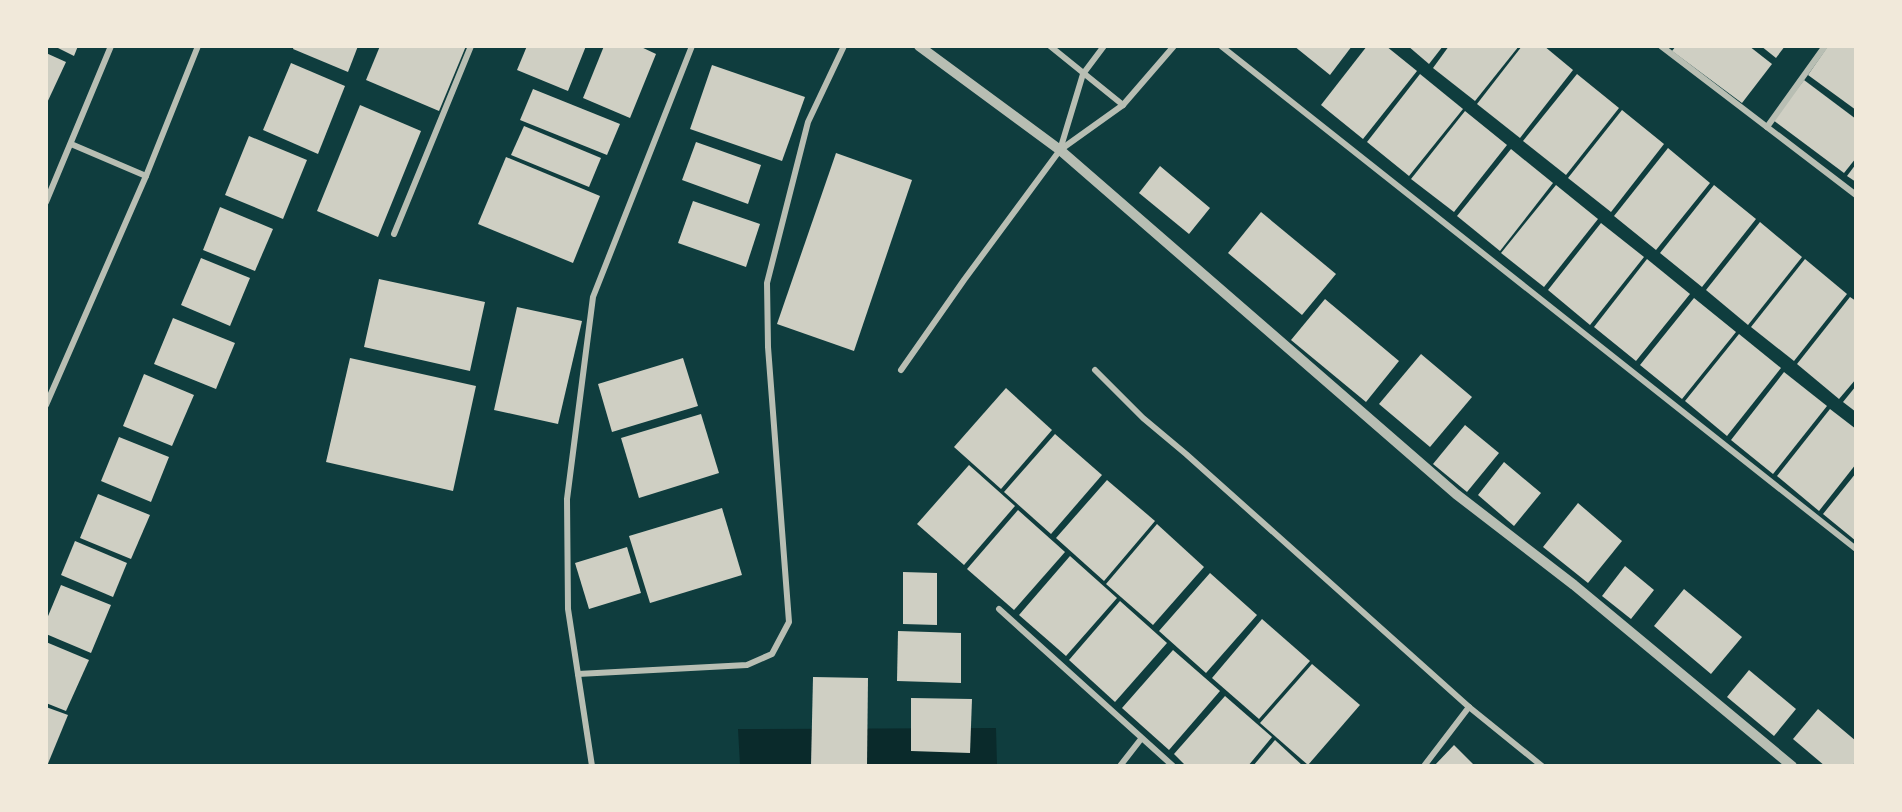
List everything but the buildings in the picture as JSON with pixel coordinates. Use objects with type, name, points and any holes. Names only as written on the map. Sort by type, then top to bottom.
[{"type":"street","points":[[46,202],[111,46]]},
{"type":"street","points":[[46,405],[146,176],[198,46]]},
{"type":"street","points":[[394,234],[471,46]]},
{"type":"street","points":[[592,765],[568,609],[567,499],[592,297],[692,46]]},
{"type":"street","points":[[578,674],[747,665],[772,654],[789,622],[768,347],[768,283],[808,122],[844,46]]},
{"type":"street","points":[[919,46],[1060,150],[1456,494],[1574,585],[1792,765]]},
{"type":"street","points":[[1050,46],[1123,105]]},
{"type":"street","points":[[1060,150],[1083,74],[1104,46]]},
{"type":"street","points":[[901,370],[1060,150],[1123,105],[1174,46]]},
{"type":"street","points":[[1221,46],[1856,549]]},
{"type":"street","points":[[1661,46],[1856,195]]},
{"type":"street","points":[[1767,127],[1825,46]]},
{"type":"street","points":[[71,144],[146,176]]},
{"type":"street","points":[[1095,370],[1143,418],[1469,707],[1542,765]]},
{"type":"street","points":[[999,609],[1141,739],[1173,765]]},
{"type":"street","points":[[1424,765],[1469,707]]},
{"type":"street","points":[[1120,765],[1141,739]]},
{"type":"water","points":[[996,728],[997,765],[740,765],[738,729]]}]
